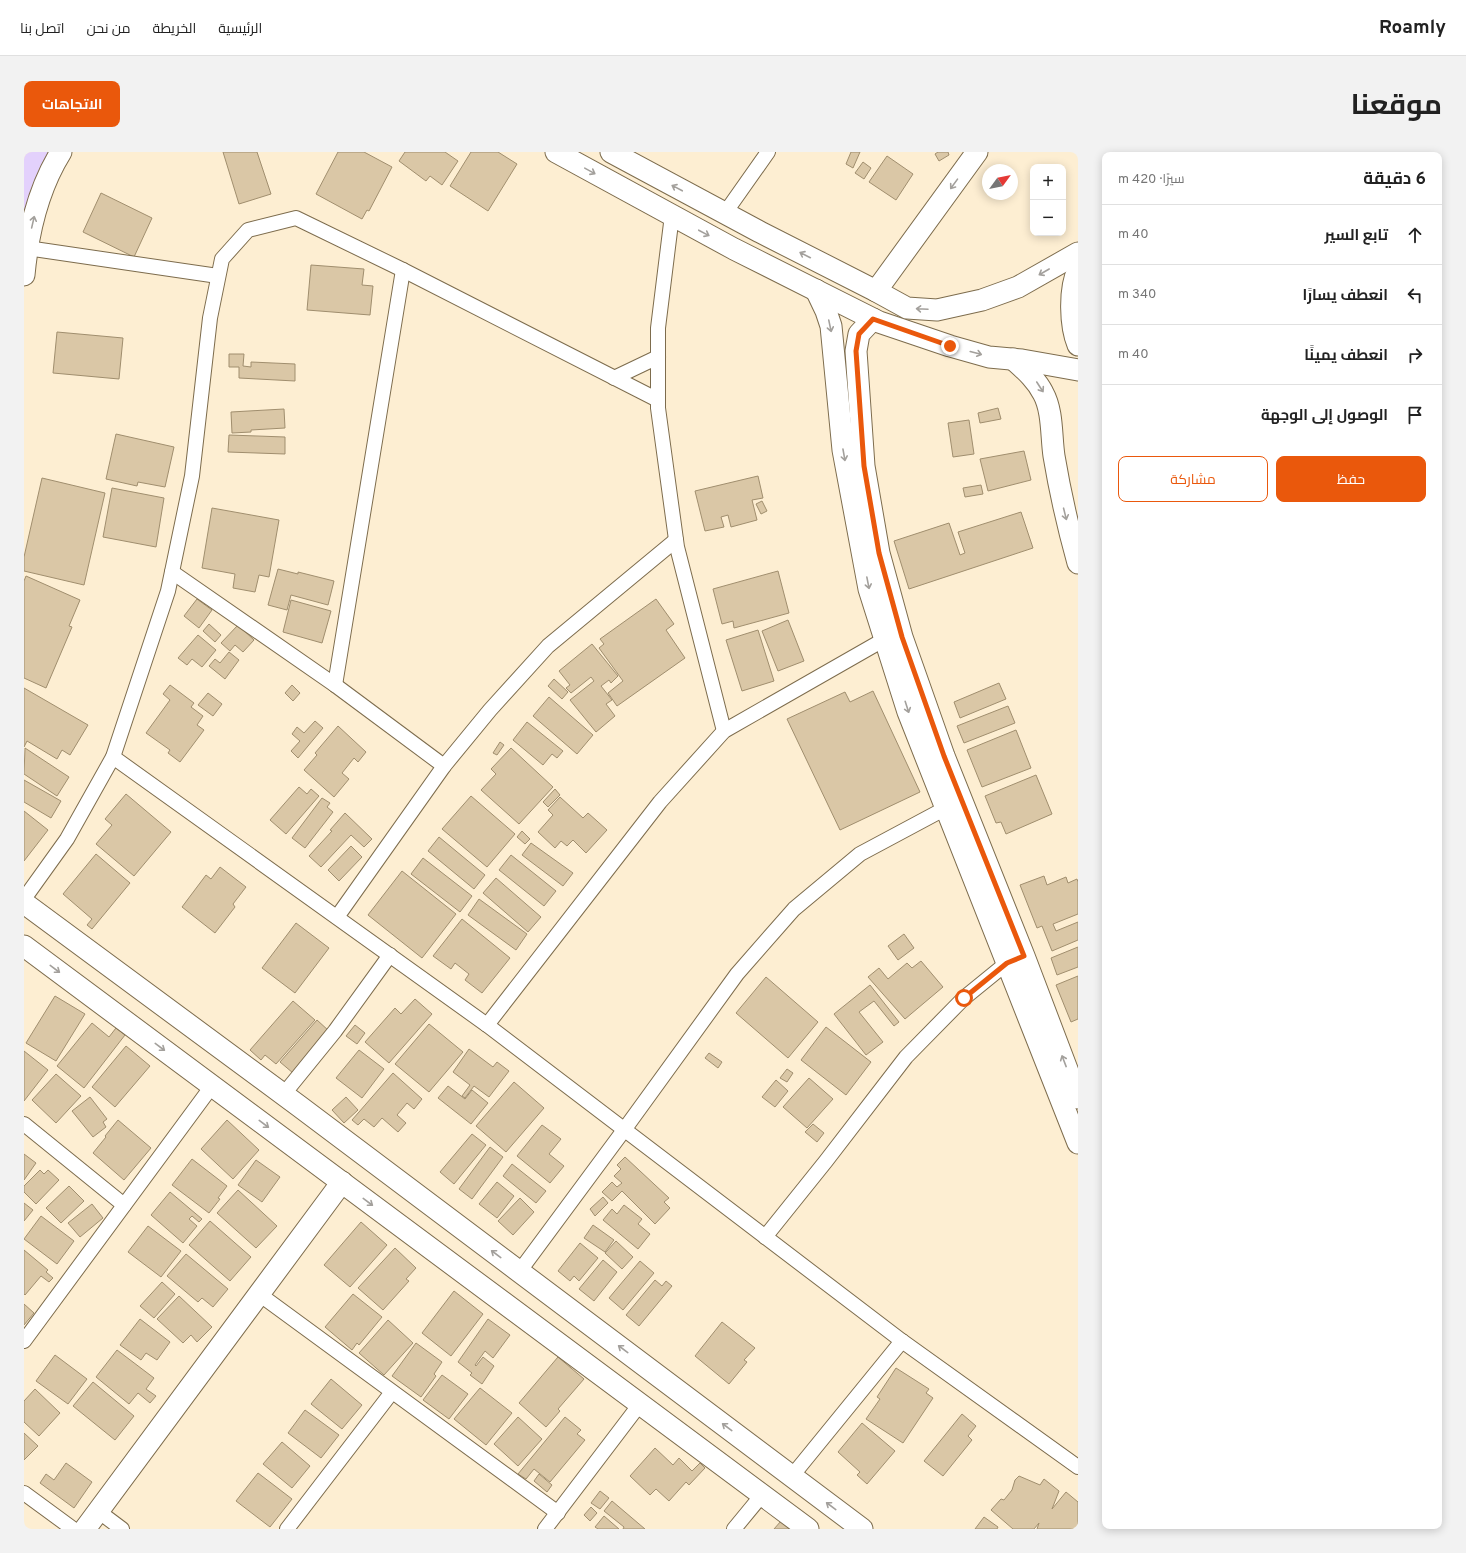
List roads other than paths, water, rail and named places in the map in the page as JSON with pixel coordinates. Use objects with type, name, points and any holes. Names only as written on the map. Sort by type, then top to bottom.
[{"type":"street","points":[[24,275],[36,207],[46,182],[61,152]]},
{"type":"street","points":[[556,152],[734,249],[873,319],[950,346],[989,357],[1013,359],[1078,370]]},
{"type":"street","points":[[611,152],[725,214],[876,290],[907,308],[937,310],[982,300],[1018,288],[1078,253]]},
{"type":"street","points":[[725,214],[768,152]]},
{"type":"street","points":[[876,290],[977,152]]},
{"type":"street","points":[[672,215],[658,328],[658,400],[676,540],[724,730]]},
{"type":"street","points":[[24,899],[67,839],[114,757],[168,591],[192,476],[210,318],[222,259],[248,230],[296,218],[403,270],[658,400]]},
{"type":"street","points":[[28,248],[218,276]]},
{"type":"street","points":[[335,685],[403,270]]},
{"type":"street","points":[[1078,270],[1071,305],[1075,337],[1078,345]]},
{"type":"street","points":[[816,290],[831,326],[843,450],[869,589],[908,712],[946,808],[1078,1098]]},
{"type":"street","points":[[873,319],[859,334],[856,351],[864,466],[879,553],[902,637],[1078,1143]]},
{"type":"street","points":[[614,378],[658,357]]},
{"type":"street","points":[[1013,359],[1034,378],[1044,393],[1049,409],[1051,438],[1060,493],[1078,563]]},
{"type":"street","points":[[337,917],[444,766],[490,710],[548,646],[676,540]]},
{"type":"street","points":[[172,572],[335,685],[444,766]]},
{"type":"street","points":[[487,1025],[660,802],[724,730],[885,639]]},
{"type":"street","points":[[114,757],[487,1025],[902,1341],[1078,1467]]},
{"type":"street","points":[[519,1272],[624,1130],[736,974],[794,909],[860,854],[946,808]]},
{"type":"street","points":[[24,903],[862,1529]]},
{"type":"street","points":[[24,946],[808,1529]]},
{"type":"street","points":[[283,1095],[336,1031],[390,955]]},
{"type":"street","points":[[765,1237],[906,1057],[964,998],[1015,960]]},
{"type":"street","points":[[24,1341],[212,1086]]},
{"type":"street","points":[[24,1124],[124,1205]]},
{"type":"street","points":[[85,1529],[342,1182]]},
{"type":"street","points":[[259,1294],[558,1513]]},
{"type":"street","points":[[792,1476],[902,1341]]},
{"type":"street","points":[[287,1529],[392,1392]]},
{"type":"street","points":[[546,1529],[640,1404]]},
{"type":"street","points":[[24,1493],[73,1529]]},
{"type":"street","points":[[734,1529],[762,1495]]},
{"type":"street","points":[[98,1511],[122,1529]]}]
